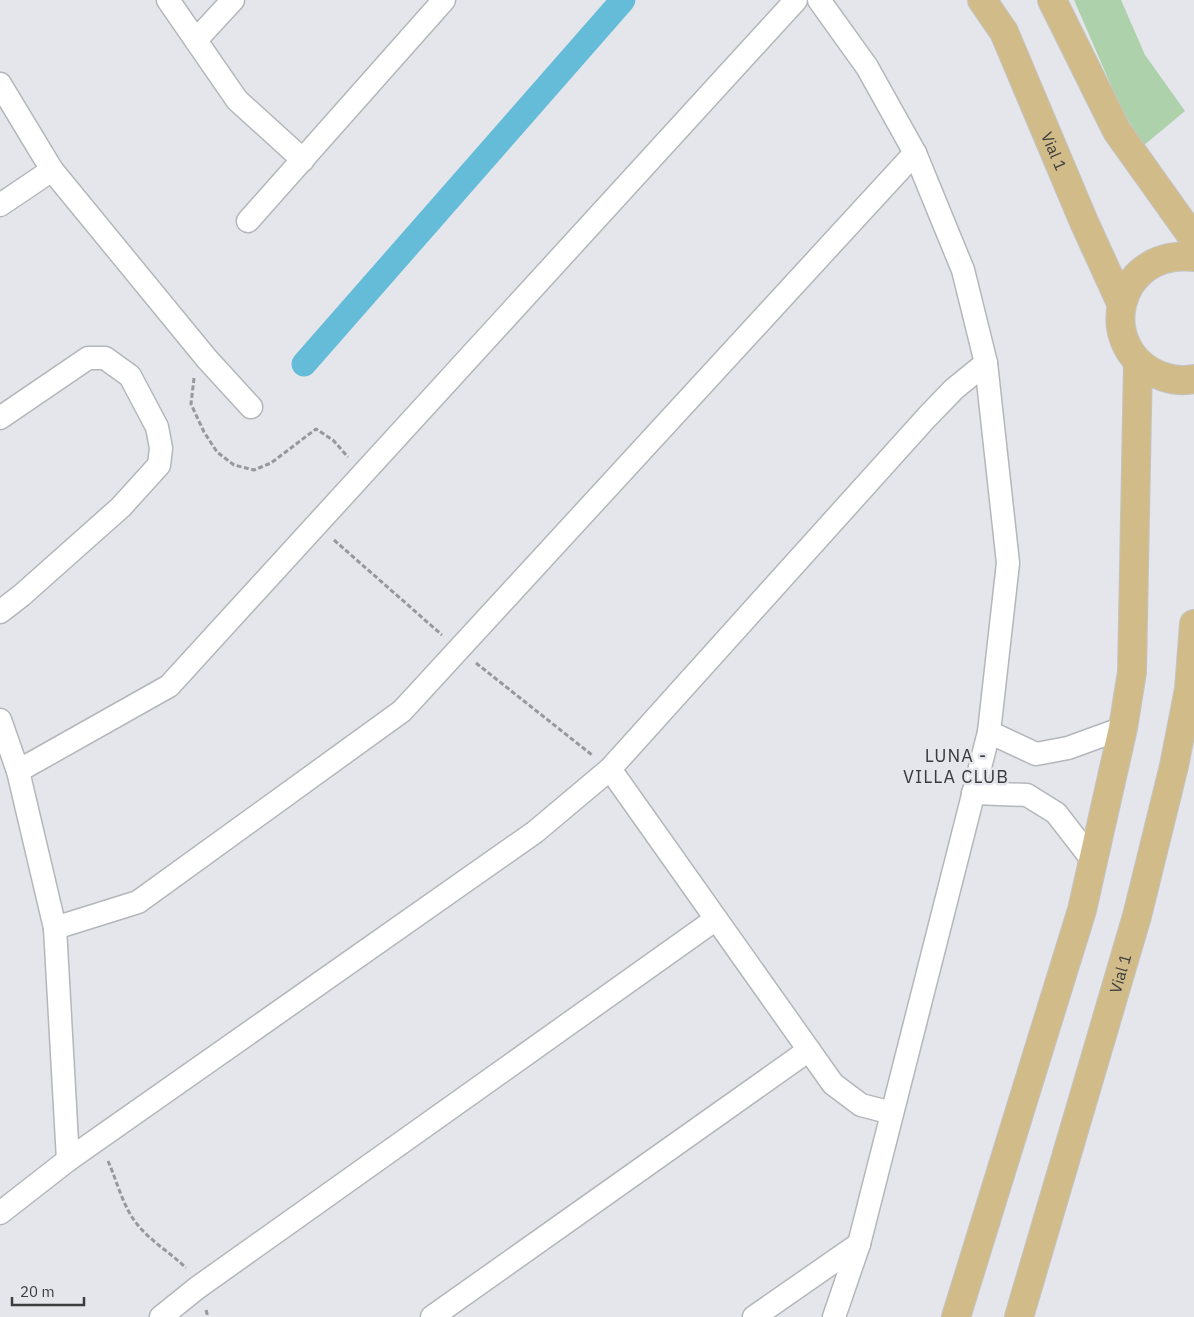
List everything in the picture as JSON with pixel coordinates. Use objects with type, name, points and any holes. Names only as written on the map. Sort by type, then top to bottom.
[{"type":"main road","name":"Vial 1","points":[[982,0],[1004,32],[1084,222],[1122,303]]},
{"type":"main road","points":[[1052,0],[1117,131],[1194,239]]},
{"type":"main road","points":[[1194,257],[1174,256],[1156,261],[1140,271],[1128,286],[1122,303],[1120,324],[1126,345],[1138,362],[1153,373],[1171,379],[1194,379]]},
{"type":"main road","points":[[956,1317],[1082,910],[1124,728],[1132,672],[1138,362]]},
{"type":"main road","name":"Vial 1","points":[[1019,1317],[1137,916],[1178,747],[1189,689],[1194,624]]},
{"type":"street","points":[[168,0],[237,100],[303,160]]},
{"type":"street","points":[[196,40],[233,0]]},
{"type":"street","points":[[248,221],[444,0]]},
{"type":"street","points":[[18,771],[169,686],[796,0]]},
{"type":"street","points":[[819,0],[867,67],[915,153],[963,270],[986,363],[1008,564],[989,732],[859,1244],[834,1317]]},
{"type":"street","points":[[0,84],[52,170],[207,359],[251,408]]},
{"type":"street","points":[[55,928],[138,902],[402,711],[915,153]]},
{"type":"street","points":[[0,204],[52,170]]},
{"type":"street","points":[[0,418],[88,358],[105,358],[130,376],[158,427],[161,448],[159,465],[121,507],[22,595],[0,612]]},
{"type":"street","points":[[0,1213],[68,1160],[535,832],[610,769],[927,417],[954,389],[986,363]]},
{"type":"street","points":[[0,720],[18,771],[55,928],[68,1160]]},
{"type":"street","points":[[989,732],[1036,754],[1068,748],[1124,728]]},
{"type":"street","points":[[610,769],[833,1084],[861,1105],[892,1113]]},
{"type":"street","points":[[973,793],[1027,795],[1056,813],[1094,862]]},
{"type":"street","points":[[161,1317],[197,1288],[716,919]]},
{"type":"street","points":[[432,1317],[809,1050]]},
{"type":"street","points":[[754,1317],[859,1244]]},
{"type":"path","points":[[207,359],[193,379],[191,404],[204,432],[217,452],[234,465],[254,470],[270,463],[316,429],[334,440],[363,474]]},
{"type":"path","points":[[98,1140],[127,1207],[136,1223],[154,1243],[173,1255],[187,1270],[197,1288],[208,1317]]},
{"type":"green space","points":[[1074,0],[1121,0],[1145,55],[1185,111],[1143,146],[1120,106]]},
{"type":"waterway","points":[[304,364],[623,0]]},
{"type":"district","name":"LUNA - VILLA CLUB","points":[[956,765]]}]
